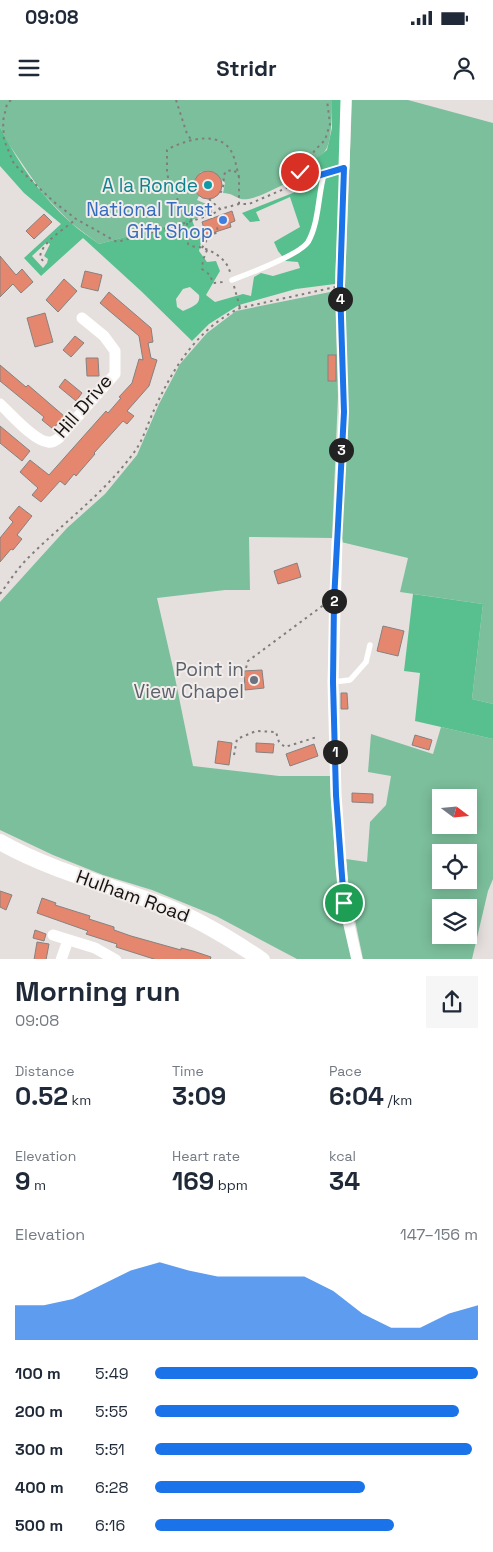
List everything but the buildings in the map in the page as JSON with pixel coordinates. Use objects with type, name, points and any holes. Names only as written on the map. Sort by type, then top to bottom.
[{"type":"street","points":[[344,168],[346,100]]},
{"type":"street","name":"Hill Drive","points":[[0,404],[37,438],[46,442],[53,442],[60,438],[115,374],[115,352],[104,336],[82,318]]},
{"type":"street","points":[[337,541],[333,682],[339,852],[344,903],[357,959]]},
{"type":"street","name":"Hulham Road","points":[[0,842],[33,859],[164,906],[199,921],[260,959]]},
{"type":"street","points":[[53,935],[95,948],[114,959]]},
{"type":"street","points":[[61,959],[68,940]]},
{"type":"lane","points":[[232,279],[278,260],[307,243],[316,218],[324,174],[344,168]]},
{"type":"lane","points":[[333,682],[350,680],[366,662],[370,645]]},
{"type":"path","points":[[11,100],[7,104],[3,121],[4,140],[14,164],[54,202],[76,219],[116,242],[192,222],[213,214],[220,209],[238,204],[249,204],[300,181],[324,174]]},
{"type":"path","points":[[176,100],[187,134],[194,140]]},
{"type":"path","points":[[300,181],[300,172],[315,150],[325,140],[330,124],[327,100]]},
{"type":"path","points":[[192,222],[186,211],[178,204],[178,194],[170,186],[166,158],[167,150],[194,140],[216,138],[228,145],[233,154],[239,177],[238,204]]},
{"type":"path","points":[[337,541],[344,412],[340,286],[344,168]]},
{"type":"path","points":[[220,191],[223,187],[223,177],[226,171],[234,170],[239,177]]},
{"type":"path","points":[[209,199],[220,209],[222,214]]},
{"type":"path","points":[[43,261],[40,257],[41,251],[50,240],[76,219]]},
{"type":"path","points":[[188,223],[188,244],[192,247],[202,248],[214,253],[226,262],[230,268],[240,308]]},
{"type":"path","points":[[202,248],[209,236],[218,232],[217,227]]},
{"type":"path","points":[[208,250],[201,266],[202,270],[210,275],[213,283],[232,279]]},
{"type":"path","points":[[0,594],[27,559],[97,496],[136,450],[165,387],[181,359],[192,345],[216,322],[240,308],[340,286]]},
{"type":"path","points":[[246,668],[248,661],[327,602],[334,601]]},
{"type":"path","points":[[234,755],[237,739],[256,731],[276,732],[279,742],[285,747],[317,737]]},
{"type":"green space","points":[[0,100],[332,100],[331,127],[325,151],[302,170],[296,178],[261,195],[241,199],[231,194],[223,193],[225,183],[215,173],[210,171],[201,172],[194,181],[195,192],[199,196],[197,200],[206,204],[208,202],[212,213],[192,220],[186,217],[186,221],[99,244],[71,223],[43,194],[8,143],[0,127]]},
{"type":"green space","points":[[332,100],[343,100],[335,284],[296,289],[239,305],[209,324],[192,341],[83,238],[41,276],[24,258],[61,224],[24,193],[0,166],[0,127],[22,166],[50,202],[78,229],[99,244],[185,221],[186,217],[192,220],[196,231],[202,229],[203,234],[199,251],[207,262],[216,261],[220,271],[206,295],[215,302],[243,294],[251,296],[254,277],[261,273],[273,276],[300,268],[298,262],[286,261],[274,242],[300,227],[290,197],[256,212],[260,221],[250,222],[242,213],[303,189],[310,181],[309,164],[327,150],[332,128]],"holes":[[[47,242],[50,244],[44,256],[48,259],[43,268],[32,256]],[[190,287],[199,295],[199,298],[195,305],[183,311],[177,307],[176,299],[183,289]]]},
{"type":"green space","points":[[352,100],[408,100],[493,123],[493,704],[472,699],[483,604],[400,592],[408,558],[341,542],[348,430],[345,285]]},
{"type":"green space","points":[[335,291],[338,396],[332,538],[249,537],[250,590],[225,590],[157,598],[193,766],[279,776],[331,776],[335,864],[341,909],[353,959],[297,959],[216,916],[152,890],[103,875],[53,855],[0,830],[0,602],[67,528],[105,494],[137,455],[159,404],[180,364],[207,333],[236,311]]},
{"type":"green space","points":[[413,594],[483,604],[472,699],[493,704],[493,739],[415,721],[420,673],[404,671]]},
{"type":"green space","points":[[441,727],[493,739],[493,879],[488,891],[477,938],[477,899],[432,899],[432,944],[476,944],[472,959],[363,959],[349,891],[346,859],[367,862],[370,822],[386,805],[391,776],[368,772],[371,734],[433,754]]},
{"type":"place","name":"A la Ronde","points":[[208,185]]},
{"type":"place","name":"National Trust Gift Shop","points":[[223,220]]},
{"type":"place","name":"Point in View Chapel","points":[[254,680]]},
{"type":"route","points":[[300,172],[300,181],[311,176],[344,168],[340,286],[344,412],[334,601],[333,682],[336,795],[344,903]]}]
